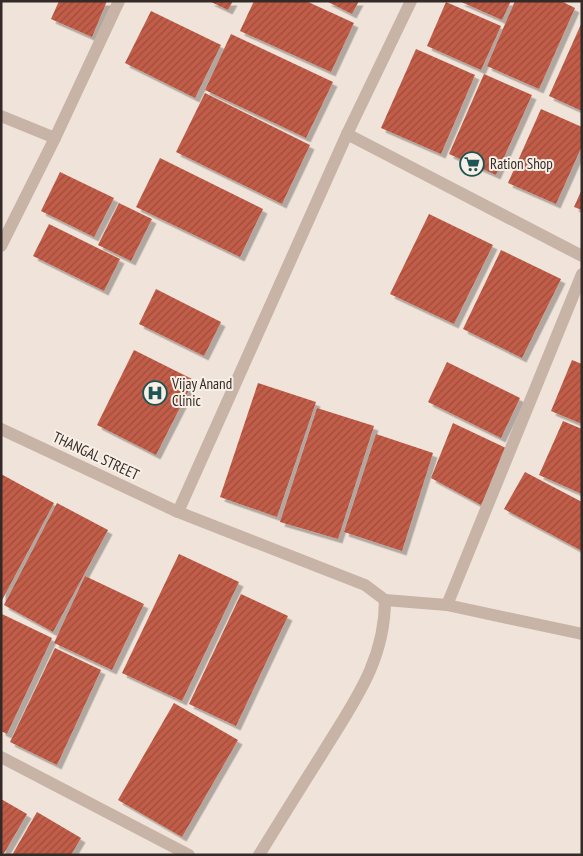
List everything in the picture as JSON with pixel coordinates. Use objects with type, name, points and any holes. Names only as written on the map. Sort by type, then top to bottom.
[{"type":"street","points":[[1,246],[119,1]]},
{"type":"street","points":[[178,512],[347,134],[411,1]]},
{"type":"street","points":[[1,116],[54,138]]},
{"type":"street","points":[[347,134],[582,256]]},
{"type":"street","points":[[447,605],[582,274]]},
{"type":"street","name":"THANGAL STREET","points":[[1,429],[178,512],[365,585],[385,600]]},
{"type":"street","points":[[259,855],[364,686],[380,643],[385,621],[385,600],[447,605],[582,634]]},
{"type":"street","points":[[1,757],[189,855]]},
{"type":"building","points":[[59,1],[107,1],[92,37],[51,19]]},
{"type":"building","points":[[209,1],[233,1],[228,10]]},
{"type":"building","points":[[254,1],[306,1],[354,23],[331,72],[240,31]]},
{"type":"building","points":[[326,1],[359,1],[352,14]]},
{"type":"building","points":[[459,1],[511,1],[502,20]]},
{"type":"building","points":[[515,1],[561,1],[575,8],[539,89],[487,66]]},
{"type":"building","points":[[446,2],[501,26],[481,70],[427,46]]},
{"type":"building","points":[[151,11],[221,45],[195,98],[125,63]]},
{"type":"building","points":[[582,22],[582,111],[549,96]]},
{"type":"building","points":[[231,34],[333,82],[306,138],[205,90]]},
{"type":"building","points":[[416,49],[475,75],[441,154],[381,128]]},
{"type":"building","points":[[484,74],[532,95],[496,175],[449,154]]},
{"type":"building","points":[[205,93],[310,145],[282,204],[176,152]]},
{"type":"building","points":[[541,109],[582,127],[582,146],[556,204],[508,183]]},
{"type":"building","points":[[160,158],[263,209],[240,257],[136,207]]},
{"type":"building","points":[[60,172],[114,198],[94,237],[41,211]]},
{"type":"building","points":[[582,189],[582,210],[574,207]]},
{"type":"building","points":[[119,203],[152,219],[131,261],[98,245]]},
{"type":"building","points":[[429,214],[493,245],[454,324],[390,294]]},
{"type":"building","points":[[49,224],[120,259],[104,291],[33,256]]},
{"type":"building","points":[[501,250],[561,279],[522,358],[463,329]]},
{"type":"building","points":[[156,289],[221,322],[204,356],[139,324]]},
{"type":"building","points":[[134,350],[194,380],[156,455],[97,425]]},
{"type":"building","points":[[572,360],[582,364],[582,424],[551,411]]},
{"type":"building","points":[[447,362],[520,398],[501,438],[428,402]]},
{"type":"building","points":[[258,383],[316,402],[277,517],[220,497]]},
{"type":"building","points":[[317,408],[374,426],[338,539],[280,522]]},
{"type":"building","points":[[563,421],[582,429],[582,494],[539,475]]},
{"type":"building","points":[[453,423],[508,449],[481,505],[431,478]]},
{"type":"building","points":[[376,434],[433,453],[402,551],[344,532]]},
{"type":"building","points":[[525,472],[582,502],[582,551],[504,509]]},
{"type":"building","points":[[1,474],[54,503],[1,602]]},
{"type":"building","points":[[57,503],[108,530],[53,632],[4,605]]},
{"type":"building","points":[[179,554],[239,582],[182,701],[122,673]]},
{"type":"building","points":[[85,576],[144,604],[112,670],[54,643]]},
{"type":"building","points":[[241,594],[288,616],[236,726],[189,704]]},
{"type":"building","points":[[2,614],[52,638],[7,734],[1,731]]},
{"type":"building","points":[[55,648],[101,670],[57,765],[10,742]]},
{"type":"building","points":[[174,703],[238,740],[182,837],[118,800]]},
{"type":"building","points":[[1,799],[27,814],[3,855],[1,855]]},
{"type":"building","points":[[37,812],[81,838],[71,855],[12,855]]},
{"type":"place","name":"Ration Shop","points":[[472,164]]},
{"type":"place","name":"Vijay Anand Clinic","points":[[155,393]]}]
